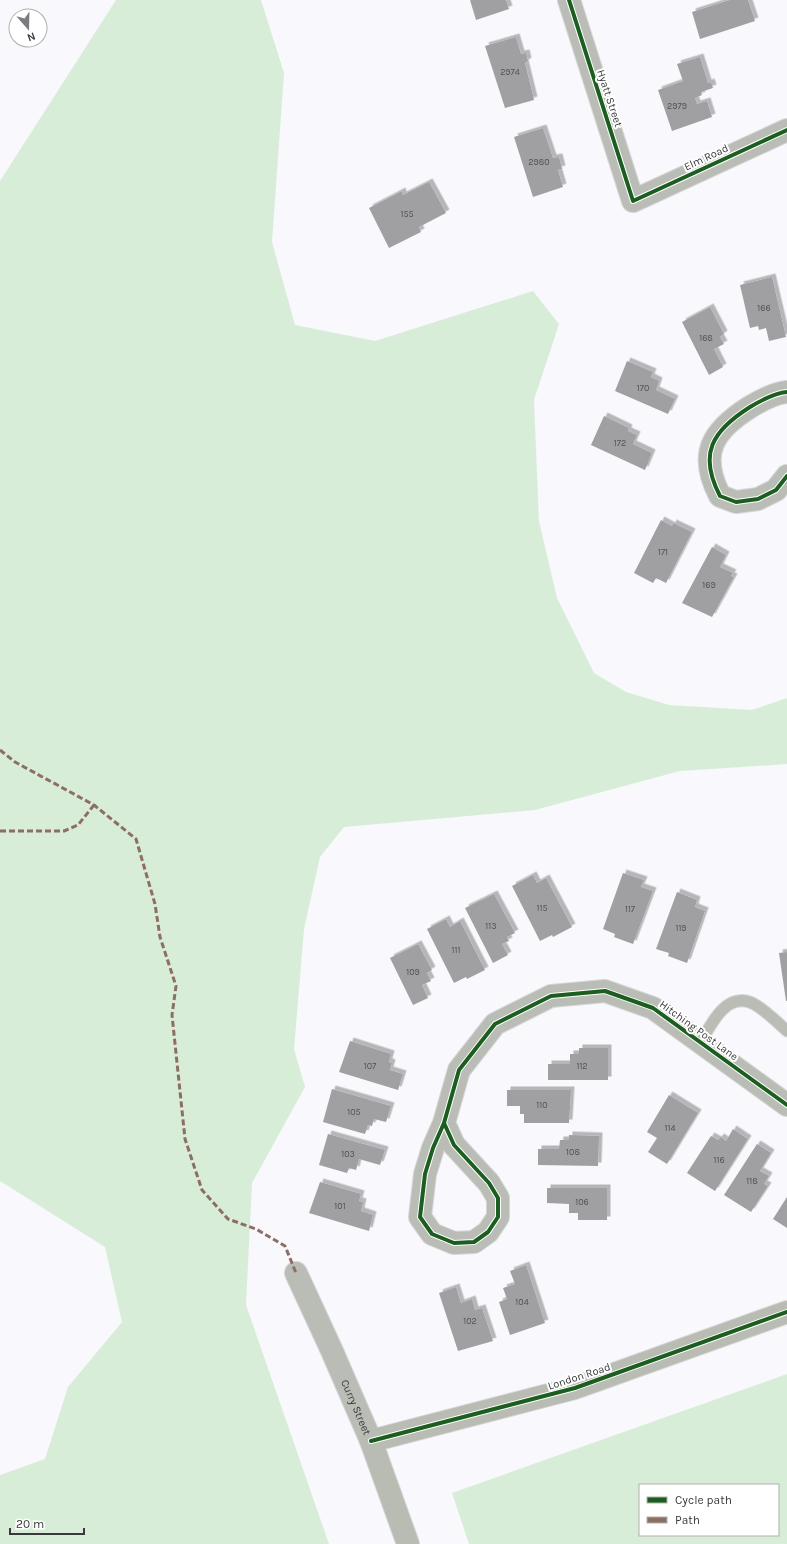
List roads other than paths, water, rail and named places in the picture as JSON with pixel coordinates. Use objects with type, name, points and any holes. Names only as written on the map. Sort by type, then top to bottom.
[{"type":"street","name":"Hyatt Street","points":[[569,0],[633,201]]},
{"type":"street","name":"Elm Road","points":[[633,201],[787,130]]},
{"type":"street","points":[[787,392],[758,402],[735,417],[714,438],[709,465],[713,482],[720,496],[736,502],[758,499],[776,490],[787,476]]},
{"type":"street","name":"Hitching Post Lane","points":[[444,1123],[454,1145],[489,1183],[498,1198],[498,1217],[488,1232],[474,1242],[454,1242],[432,1234],[420,1217],[425,1174],[433,1148],[444,1123],[458,1070],[495,1024],[550,996],[606,992],[653,1008],[787,1105]]},
{"type":"street","name":"Curry Street","points":[[296,1273],[371,1441],[408,1544]]},
{"type":"street","name":"London Road","points":[[371,1441],[575,1388],[787,1312]]},
{"type":"lane","points":[[700,1042],[719,1013],[727,1004],[741,1001],[753,1003],[787,1031]]}]
